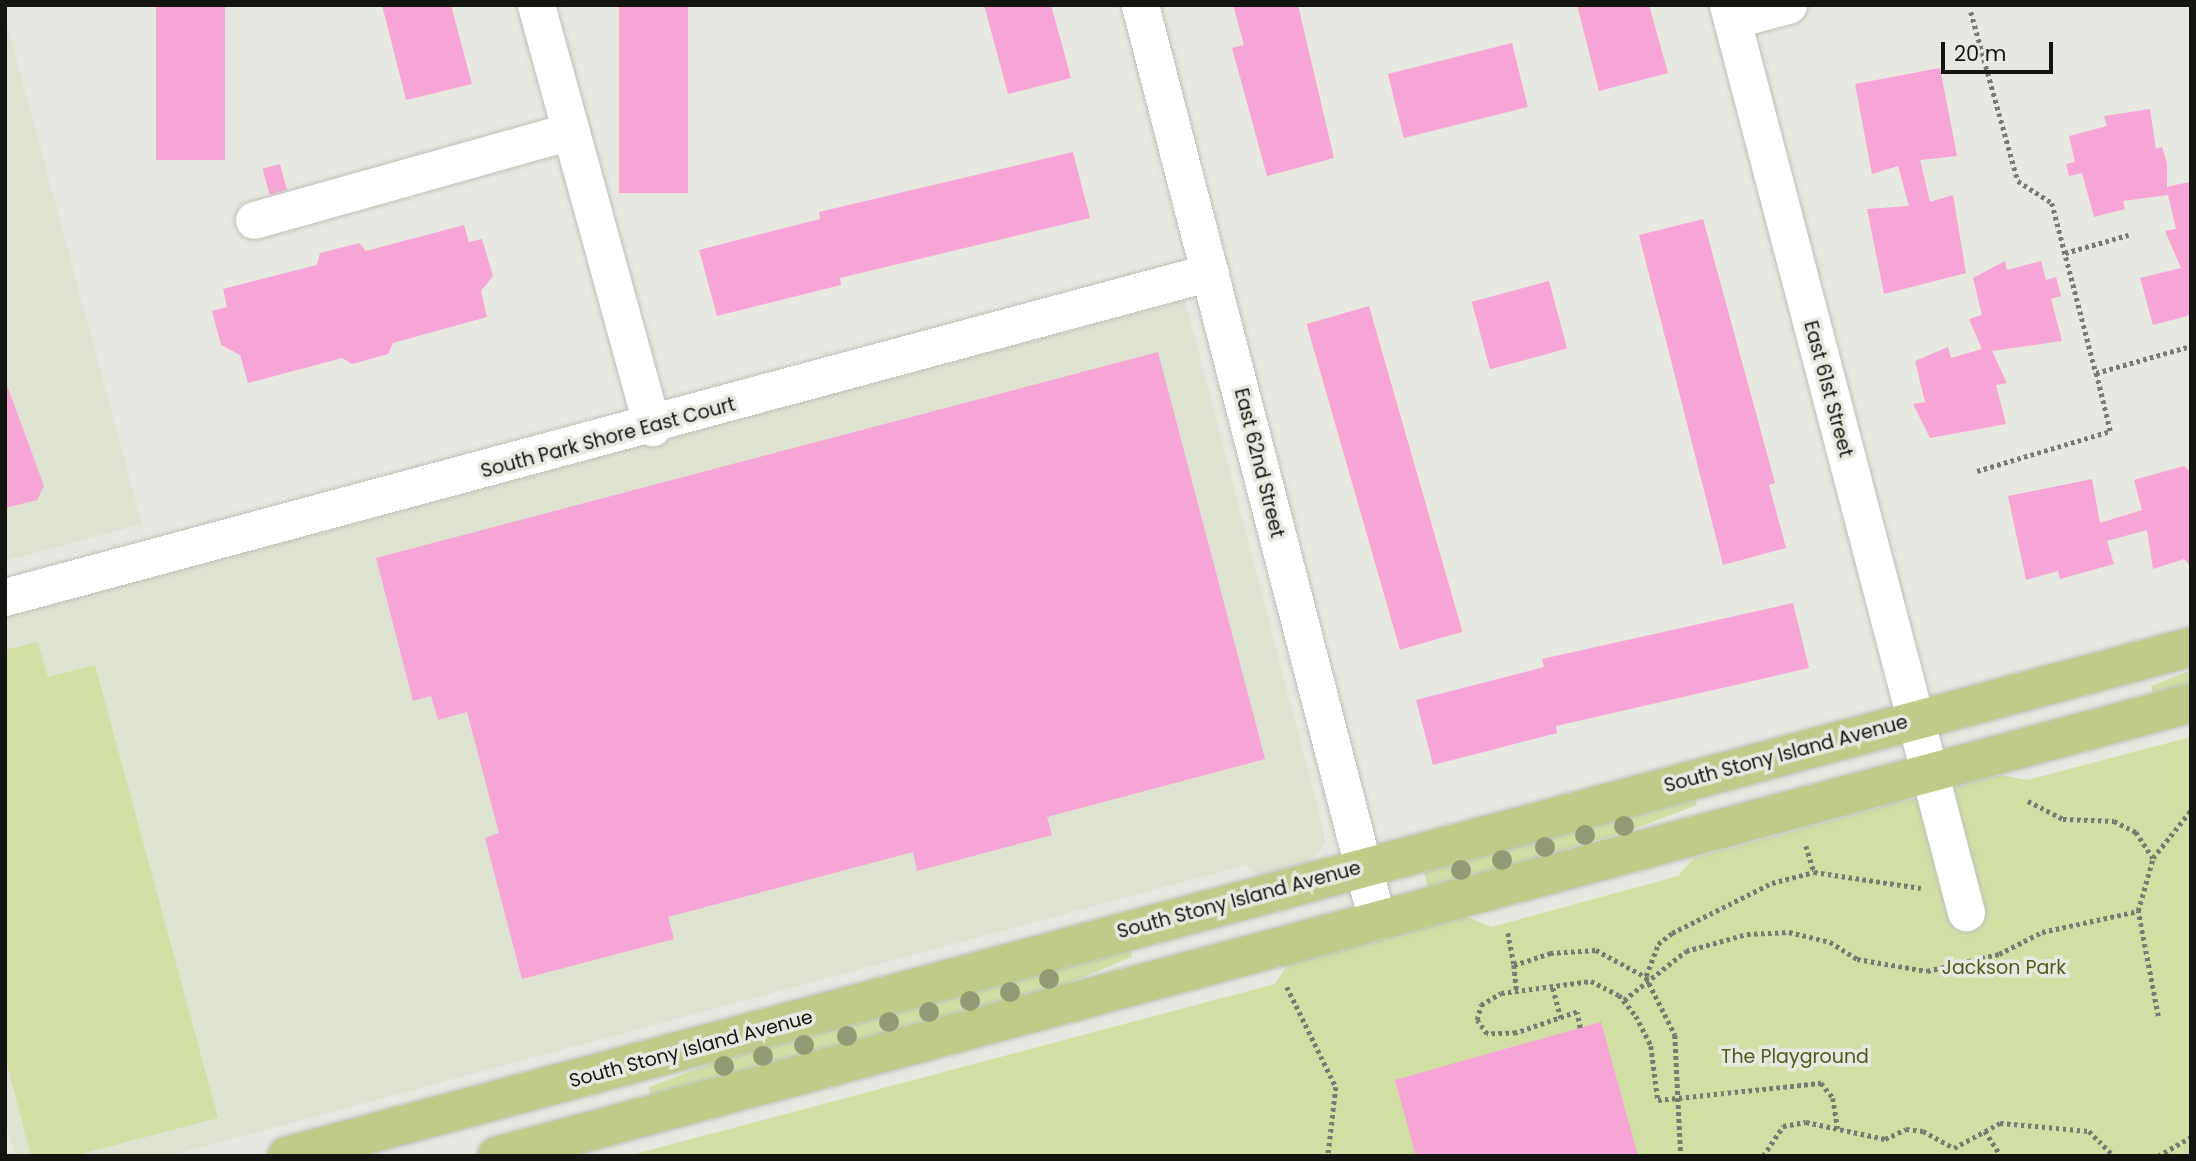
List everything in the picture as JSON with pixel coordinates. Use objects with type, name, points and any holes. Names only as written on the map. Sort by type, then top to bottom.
[{"type":"main road","name":"South Stony Island Avenue","points":[[287,1156],[2191,647]]},
{"type":"main road","points":[[498,1156],[2191,703]]},
{"type":"street","points":[[536,5],[652,427]]},
{"type":"street","name":"East 62nd Street","points":[[1140,5],[1377,921]]},
{"type":"street","points":[[1730,13],[1788,5]]},
{"type":"street","name":"East 61st Street","points":[[1730,13],[1966,912]]},
{"type":"street","points":[[254,220],[571,131]]},
{"type":"street","name":"South Park Shore East Court","points":[[5,597],[652,427],[1210,272]]},
{"type":"path","points":[[1971,12],[2018,181],[2052,203],[2110,431],[1977,471]]},
{"type":"path","points":[[2065,253],[2128,235]]},
{"type":"path","points":[[2095,373],[2191,346]]},
{"type":"path","points":[[2028,801],[2063,819],[2114,821],[2136,831],[2153,858]]},
{"type":"path","points":[[2158,1016],[2138,911],[2153,858],[2191,810]]},
{"type":"path","points":[[1804,839],[1814,872]]},
{"type":"path","points":[[1646,977],[1658,944],[1672,933],[1772,883],[1814,872],[1873,877],[1925,892]]},
{"type":"path","points":[[1625,1000],[1646,977],[1707,941],[1789,932],[1830,942],[1857,959],[1927,971],[1999,954],[2042,932],[2138,911]]},
{"type":"path","points":[[1508,933],[1517,992]]},
{"type":"path","points":[[1514,965],[1550,953],[1596,950],[1646,977],[1675,1035],[1681,1156]]},
{"type":"path","points":[[1580,1028],[1577,1012],[1543,1028],[1487,1034],[1477,1020],[1480,1005],[1517,992],[1591,981],[1625,1000],[1651,1046],[1658,1100],[1821,1083],[1833,1098],[1838,1129]]},
{"type":"path","points":[[1287,987],[1336,1087],[1328,1156]]},
{"type":"path","points":[[1553,988],[1562,1018]]},
{"type":"path","points":[[1763,1156],[1783,1126],[1806,1122],[1885,1139],[1906,1129],[1923,1131],[1954,1149],[2000,1123],[2089,1130],[2114,1156]]},
{"type":"path","points":[[1985,1131],[2000,1156]]},
{"type":"path","points":[[2158,1156],[2191,1137]]},
{"type":"shaded area","points":[[5,16],[142,524],[5,561]]},
{"type":"shaded area","points":[[1185,300],[1323,828],[1325,843],[1309,863],[1260,875],[1246,865],[169,1156],[15,1156],[5,1121],[5,615]]},
{"type":"green space","points":[[38,642],[48,677],[95,665],[218,1118],[73,1156],[31,1156],[5,1056],[5,650]]},
{"type":"green space","points":[[2191,670],[2191,683],[2153,693],[2151,686]]},
{"type":"green space","name":"Jackson Park","points":[[2191,737],[2191,1156],[627,1156],[1275,984],[1288,964],[1430,925],[1465,916],[1491,927],[1678,876],[1694,858],[2001,775],[2027,780]]},
{"type":"green space","points":[[1695,799],[1697,805],[1629,831],[1428,888],[1424,872]]},
{"type":"green space","points":[[1131,950],[1132,957],[1068,983],[650,1095],[649,1087],[720,1060]]},
{"type":"building","points":[[156,5],[225,5],[225,160],[156,160]]},
{"type":"building","points":[[382,5],[451,5],[472,84],[406,100]]},
{"type":"building","points":[[619,5],[688,5],[688,193],[619,193]]},
{"type":"building","points":[[984,5],[1051,5],[1071,78],[1008,94]]},
{"type":"building","points":[[1233,5],[1298,5],[1334,158],[1267,176],[1232,48],[1244,45]]},
{"type":"building","points":[[1577,5],[1649,5],[1668,73],[1599,91]]},
{"type":"building","points":[[1512,43],[1528,107],[1404,138],[1388,74]]},
{"type":"building","points":[[1940,68],[1957,156],[1920,160],[1930,202],[1953,195],[1966,273],[1884,294],[1867,209],[1909,206],[1898,166],[1872,174],[1855,84]]},
{"type":"building","points":[[2150,109],[2156,149],[2162,147],[2167,163],[2167,187],[2189,182],[2191,171],[2191,315],[2153,325],[2140,278],[2181,268],[2165,231],[2176,229],[2168,195],[2123,201],[2125,209],[2094,217],[2082,173],[2069,176],[2066,164],[2075,162],[2069,136],[2107,126],[2104,116]]},
{"type":"building","points":[[1073,152],[1090,218],[840,278],[841,285],[717,316],[699,250],[820,219],[819,212]]},
{"type":"building","points":[[280,164],[287,190],[270,195],[263,169]]},
{"type":"building","points":[[1703,219],[1775,483],[1769,485],[1786,548],[1723,565],[1639,235]]},
{"type":"building","points":[[464,225],[469,242],[482,239],[493,276],[481,291],[487,317],[393,343],[388,354],[352,364],[342,358],[248,383],[240,355],[221,345],[212,311],[227,307],[223,289],[317,265],[320,253],[359,243],[366,251]]},
{"type":"building","points":[[2005,261],[2007,270],[2041,261],[2046,280],[2056,277],[2061,296],[2051,299],[2062,341],[1992,351],[2007,383],[1996,385],[2006,424],[1930,438],[1913,404],[1925,402],[1915,361],[1948,347],[1951,358],[1982,349],[1969,319],[1982,315],[1973,278]]},
{"type":"building","points":[[1549,281],[1567,349],[1490,369],[1472,302]]},
{"type":"building","points":[[1369,306],[1462,632],[1400,650],[1307,324]]},
{"type":"building","points":[[1158,352],[1265,759],[1047,817],[1052,835],[917,871],[913,852],[668,917],[674,939],[522,979],[485,838],[499,833],[467,712],[438,720],[431,696],[413,701],[376,558]]},
{"type":"building","points":[[5,380],[44,486],[37,500],[5,508]]},
{"type":"building","points":[[2184,466],[2191,472],[2191,567],[2184,559],[2153,569],[2147,530],[2107,541],[2114,564],[2060,579],[2058,571],[2026,580],[2008,496],[2092,479],[2100,523],[2142,510],[2134,480]]},
{"type":"building","points":[[1793,603],[1809,668],[1556,726],[1557,733],[1433,765],[1416,700],[1544,667],[1542,659]]},
{"type":"building","points":[[1601,1022],[1638,1156],[1416,1156],[1395,1080]]},
{"type":"park label","name":"The Playground","points":[[1795,1057]]}]
